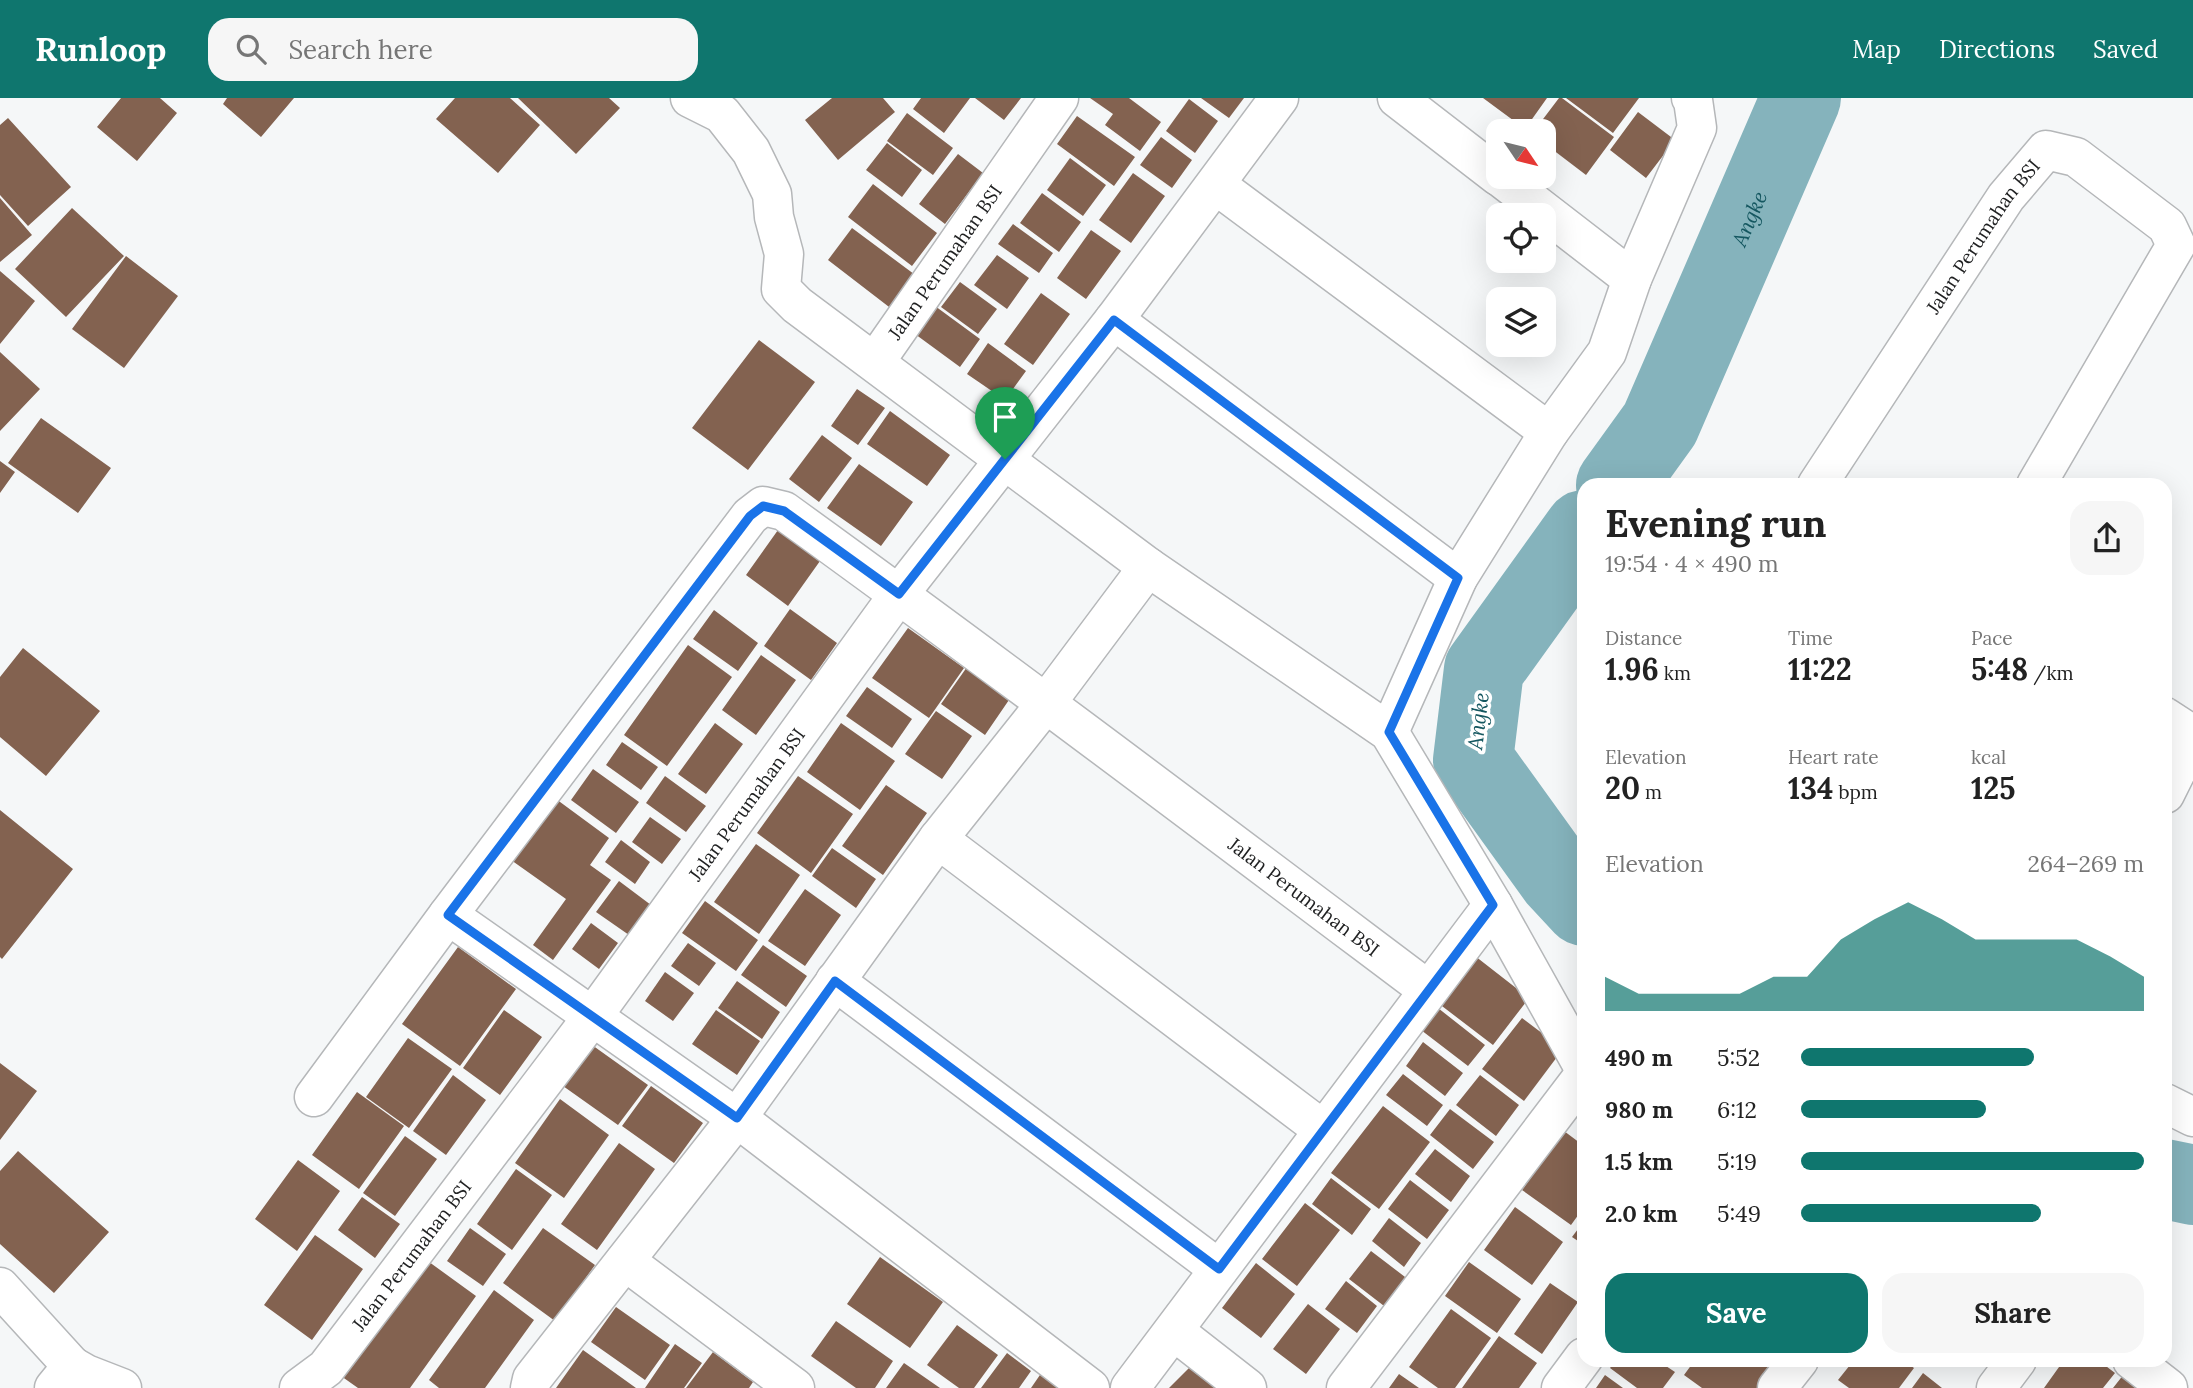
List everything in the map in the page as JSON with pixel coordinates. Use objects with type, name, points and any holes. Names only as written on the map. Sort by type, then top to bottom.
[{"type":"street","points":[[690,98],[722,114],[751,151],[772,194],[774,217],[784,254],[781,289],[797,305],[1148,567],[1389,732],[1493,905],[1577,1055]]},
{"type":"street","name":"Jalan Perumahan BSI","points":[[875,362],[1059,98]]},
{"type":"street","name":"Jalan Perumahan BSI","points":[[299,1388],[326,1368],[593,1016],[899,594],[1114,320],[1279,98]]},
{"type":"street","points":[[1397,98],[1486,166]]},
{"type":"street","points":[[1389,732],[1458,578],[1549,432],[1607,352],[1632,279],[1698,128],[1693,100],[1690,98]]},
{"type":"street","name":"Jalan Perumahan BSI","points":[[1822,478],[2006,197],[2046,150],[2076,157],[2167,226],[2176,244],[2040,478]]},
{"type":"street","points":[[1216,185],[1549,432]]},
{"type":"street","points":[[1516,189],[1632,279]]},
{"type":"street","points":[[1114,320],[1458,578]]},
{"type":"street","name":"Jalan Perumahan BSI","points":[[314,1097],[750,516],[763,506],[784,511],[899,594],[1047,702],[1428,990]]},
{"type":"street","points":[[530,1388],[532,1380],[737,1118],[938,839],[1047,702],[1148,567]]},
{"type":"street","points":[[2172,722],[2193,736],[2172,780]]},
{"type":"street","points":[[938,839],[1322,1129]]},
{"type":"street","points":[[1130,1388],[1322,1129],[1493,905]]},
{"type":"street","points":[[448,915],[737,1118],[1090,1388]]},
{"type":"street","points":[[835,981],[1219,1269]]},
{"type":"street","points":[[1346,1388],[1577,1084]]},
{"type":"street","points":[[2172,1106],[2193,1117]]},
{"type":"street","points":[[625,1261],[795,1388]]},
{"type":"street","points":[[0,1287],[63,1377],[86,1374],[122,1388]]},
{"type":"street","points":[[1174,1331],[1247,1388]]},
{"type":"street","points":[[1561,1388],[1577,1366]]},
{"type":"street","points":[[1777,1388],[1794,1367]]},
{"type":"street","points":[[1996,1388],[2012,1367]]},
{"type":"street","points":[[2141,1367],[2168,1388]]},
{"type":"building","points":[[121,98],[160,98],[177,113],[137,161],[97,127]]},
{"type":"building","points":[[227,98],[294,98],[261,137],[223,104]]},
{"type":"building","points":[[455,98],[510,98],[540,125],[498,173],[436,119]]},
{"type":"building","points":[[518,98],[609,98],[620,108],[576,154]]},
{"type":"building","points":[[832,98],[883,98],[895,112],[838,160],[805,120]]},
{"type":"building","points":[[921,98],[970,98],[944,133],[913,109]]},
{"type":"building","points":[[975,98],[1021,98],[1004,120]]},
{"type":"building","points":[[1090,98],[1129,98],[1161,122],[1140,151],[1105,125],[1113,114]]},
{"type":"building","points":[[1201,98],[1244,98],[1229,118]]},
{"type":"building","points":[[1483,98],[1547,98],[1532,119],[1511,119]]},
{"type":"building","points":[[1559,98],[1562,98],[1614,137],[1586,175],[1556,152],[1556,119],[1543,119]]},
{"type":"building","points":[[1566,98],[1639,98],[1613,133]]},
{"type":"building","points":[[1189,99],[1218,121],[1195,153],[1166,131]]},
{"type":"building","points":[[1638,112],[1675,140],[1646,178],[1610,150]]},
{"type":"building","points":[[907,113],[953,148],[933,175],[887,141]]},
{"type":"building","points":[[1077,116],[1135,157],[1114,186],[1057,144]]},
{"type":"building","points":[[8,118],[71,187],[28,226],[0,195],[0,125]]},
{"type":"building","points":[[1161,137],[1192,160],[1172,188],[1140,165]]},
{"type":"building","points":[[887,143],[922,170],[902,197],[866,170]]},
{"type":"building","points":[[958,154],[983,173],[945,224],[919,204]]},
{"type":"building","points":[[1070,158],[1106,185],[1083,216],[1047,190]]},
{"type":"building","points":[[1133,173],[1165,196],[1131,243],[1099,220]]},
{"type":"building","points":[[873,184],[937,233],[912,266],[848,217]]},
{"type":"building","points":[[1042,193],[1081,222],[1059,252],[1020,223]]},
{"type":"building","points":[[0,198],[32,235],[0,262]]},
{"type":"building","points":[[72,208],[124,256],[66,317],[15,269]]},
{"type":"building","points":[[1013,224],[1053,253],[1039,273],[998,244]]},
{"type":"building","points":[[852,228],[918,277],[893,310],[828,260]]},
{"type":"building","points":[[1091,230],[1121,251],[1086,299],[1057,278]]},
{"type":"building","points":[[997,255],[1029,278],[1007,309],[974,285]]},
{"type":"building","points":[[126,256],[178,296],[124,368],[72,329]]},
{"type":"building","points":[[0,271],[35,301],[0,344]]},
{"type":"building","points":[[960,282],[997,309],[978,334],[941,307]]},
{"type":"building","points":[[1041,293],[1070,314],[1033,365],[1004,344]]},
{"type":"building","points":[[935,306],[980,339],[960,367],[915,334]]},
{"type":"building","points":[[759,340],[815,382],[748,470],[692,428]]},
{"type":"building","points":[[988,343],[1026,371],[1005,400],[967,374]]},
{"type":"building","points":[[0,352],[40,389],[0,431]]},
{"type":"building","points":[[857,389],[885,408],[858,445],[831,426]]},
{"type":"building","points":[[890,411],[950,455],[927,486],[867,444]]},
{"type":"building","points":[[41,418],[111,468],[78,513],[8,463]]},
{"type":"building","points":[[822,435],[852,458],[819,502],[789,479]]},
{"type":"building","points":[[0,461],[15,472],[0,493]]},
{"type":"building","points":[[859,464],[913,502],[881,546],[827,508]]},
{"type":"building","points":[[778,530],[820,561],[788,606],[746,575]]},
{"type":"building","points":[[790,609],[837,643],[811,680],[764,646]]},
{"type":"building","points":[[714,610],[758,643],[738,671],[693,639]]},
{"type":"building","points":[[908,628],[964,668],[929,718],[872,678]]},
{"type":"building","points":[[688,645],[732,677],[667,766],[624,735]]},
{"type":"building","points":[[23,648],[100,711],[46,776],[0,737],[0,677]]},
{"type":"building","points":[[761,655],[796,680],[756,735],[722,710]]},
{"type":"building","points":[[967,667],[1011,697],[985,735],[941,704]]},
{"type":"building","points":[[867,687],[912,719],[892,748],[846,716]]},
{"type":"building","points":[[936,711],[972,736],[942,779],[905,754]]},
{"type":"building","points":[[715,723],[743,744],[706,794],[678,774]]},
{"type":"building","points":[[841,723],[895,761],[860,810],[807,772]]},
{"type":"building","points":[[622,742],[658,767],[641,790],[606,765]]},
{"type":"building","points":[[593,769],[639,802],[616,833],[571,800]]},
{"type":"building","points":[[665,776],[706,806],[686,832],[646,803]]},
{"type":"building","points":[[798,776],[853,814],[811,873],[757,833]]},
{"type":"building","points":[[886,785],[927,813],[883,875],[842,846]]},
{"type":"building","points":[[556,799],[609,838],[590,865],[611,880],[553,960],[533,945],[566,899],[511,860]]},
{"type":"building","points":[[0,810],[73,869],[2,959],[0,957]]},
{"type":"building","points":[[650,817],[681,839],[662,864],[632,842]]},
{"type":"building","points":[[621,840],[650,862],[635,884],[605,862]]},
{"type":"building","points":[[756,844],[800,875],[759,934],[714,902]]},
{"type":"building","points":[[832,848],[876,879],[856,908],[812,876]]},
{"type":"building","points":[[619,881],[651,905],[629,935],[596,912]]},
{"type":"building","points":[[805,889],[841,915],[805,966],[768,941]]},
{"type":"building","points":[[705,901],[758,940],[736,971],[682,933]]},
{"type":"building","points":[[591,923],[618,943],[599,969],[572,949]]},
{"type":"building","points":[[688,943],[716,963],[699,986],[671,966]]},
{"type":"building","points":[[763,945],[807,976],[786,1007],[741,975]]},
{"type":"building","points":[[458,947],[516,989],[460,1066],[402,1024]]},
{"type":"building","points":[[1475,956],[1529,998],[1493,1045],[1438,1003]]},
{"type":"building","points":[[665,972],[694,993],[673,1021],[645,1001]]},
{"type":"building","points":[[737,981],[780,1012],[762,1039],[718,1008]]},
{"type":"building","points":[[1438,1008],[1485,1045],[1468,1066],[1421,1030]]},
{"type":"building","points":[[504,1010],[542,1037],[500,1095],[463,1068]]},
{"type":"building","points":[[716,1010],[760,1041],[737,1075],[692,1044]]},
{"type":"building","points":[[1522,1018],[1563,1049],[1524,1101],[1482,1069]]},
{"type":"building","points":[[408,1038],[452,1069],[409,1128],[366,1097]]},
{"type":"building","points":[[1423,1042],[1463,1073],[1445,1096],[1406,1066]]},
{"type":"building","points":[[592,1045],[648,1085],[618,1125],[563,1086]]},
{"type":"building","points":[[0,1063],[37,1091],[0,1140]]},
{"type":"building","points":[[1403,1074],[1443,1105],[1427,1126],[1386,1095]]},
{"type":"building","points":[[453,1075],[486,1100],[446,1155],[413,1131]]},
{"type":"building","points":[[1480,1075],[1519,1105],[1496,1136],[1456,1105]]},
{"type":"building","points":[[651,1086],[703,1123],[674,1163],[622,1126]]},
{"type":"building","points":[[357,1092],[404,1126],[359,1189],[312,1155]]},
{"type":"building","points":[[560,1099],[609,1135],[564,1198],[515,1163]]},
{"type":"building","points":[[1383,1106],[1430,1142],[1379,1209],[1331,1173]]},
{"type":"building","points":[[1450,1109],[1494,1142],[1473,1169],[1430,1135]]},
{"type":"building","points":[[1564,1131],[1577,1141],[1577,1217],[1571,1225],[1522,1190]]},
{"type":"building","points":[[405,1136],[437,1159],[395,1216],[363,1193]]},
{"type":"building","points":[[619,1143],[655,1169],[597,1250],[561,1224]]},
{"type":"building","points":[[1435,1149],[1470,1176],[1451,1202],[1415,1174]]},
{"type":"building","points":[[18,1151],[109,1232],[54,1293],[0,1244],[0,1171]]},
{"type":"building","points":[[298,1160],[340,1191],[297,1251],[255,1219]]},
{"type":"building","points":[[516,1169],[552,1195],[512,1250],[477,1224]]},
{"type":"building","points":[[1331,1178],[1371,1209],[1352,1235],[1312,1204]]},
{"type":"building","points":[[1410,1180],[1449,1210],[1427,1239],[1388,1209]]},
{"type":"building","points":[[362,1197],[400,1224],[375,1258],[338,1230]]},
{"type":"building","points":[[1305,1203],[1340,1230],[1297,1286],[1262,1259]]},
{"type":"building","points":[[1515,1207],[1563,1242],[1532,1285],[1484,1250]]},
{"type":"building","points":[[1389,1218],[1421,1243],[1404,1267],[1372,1241]]},
{"type":"building","points":[[470,1228],[506,1254],[483,1286],[447,1261]]},
{"type":"building","points":[[543,1228],[595,1265],[555,1321],[503,1283]]},
{"type":"building","points":[[315,1235],[363,1269],[312,1340],[264,1305]]},
{"type":"building","points":[[1371,1251],[1409,1280],[1388,1309],[1349,1279]]},
{"type":"building","points":[[880,1257],[943,1302],[910,1348],[847,1304]]},
{"type":"building","points":[[425,1259],[476,1296],[410,1388],[358,1388],[341,1376]]},
{"type":"building","points":[[1469,1262],[1521,1299],[1497,1333],[1445,1296]]},
{"type":"building","points":[[1256,1263],[1295,1294],[1261,1338],[1222,1308]]},
{"type":"building","points":[[1346,1281],[1377,1306],[1357,1333],[1325,1309]]},
{"type":"building","points":[[1550,1283],[1577,1301],[1542,1354],[1514,1334]]},
{"type":"building","points":[[494,1290],[534,1320],[485,1388],[439,1388],[429,1380]]},
{"type":"building","points":[[1308,1304],[1340,1329],[1306,1374],[1273,1349]]},
{"type":"building","points":[[616,1307],[670,1345],[645,1380],[591,1342]]},
{"type":"building","points":[[1451,1309],[1491,1338],[1455,1388],[1438,1388],[1409,1367]]},
{"type":"building","points":[[836,1321],[893,1361],[875,1388],[856,1388],[811,1356]]},
{"type":"building","points":[[957,1325],[998,1355],[974,1388],[959,1388],[927,1365]]},
{"type":"building","points":[[1499,1336],[1537,1363],[1519,1388],[1462,1388]]},
{"type":"building","points":[[675,1344],[702,1363],[684,1388],[645,1388]]},
{"type":"building","points":[[583,1350],[636,1388],[556,1388]]},
{"type":"building","points":[[713,1352],[753,1382],[749,1388],[686,1388]]},
{"type":"building","points":[[1007,1353],[1031,1371],[1019,1388],[981,1388]]},
{"type":"building","points":[[1198,1359],[1227,1388],[1169,1388]]},
{"type":"building","points":[[904,1363],[940,1388],[886,1388]]},
{"type":"building","points":[[1668,1367],[1675,1372],[1663,1388],[1637,1388],[1610,1368]]},
{"type":"building","points":[[1690,1367],[1774,1367],[1758,1388],[1702,1388],[1684,1375]]},
{"type":"building","points":[[1848,1367],[1914,1368],[1899,1388],[1849,1388],[1838,1380]]},
{"type":"building","points":[[2059,1367],[2107,1367],[2115,1373],[2103,1388],[2044,1388]]},
{"type":"building","points":[[1042,1372],[1065,1388],[1031,1388]]},
{"type":"building","points":[[1923,1373],[1942,1388],[1912,1388]]},
{"type":"building","points":[[1399,1374],[1419,1388],[1389,1388]]},
{"type":"building","points":[[2124,1374],[2143,1388],[2113,1388]]},
{"type":"building","points":[[1605,1375],[1623,1388],[1596,1388]]},
{"type":"waterway","name":"Angke","points":[[1621,478],[1660,424],[1801,98]]},
{"type":"waterway","name":"Angke","points":[[1577,540],[1484,669],[1473,760],[1558,878],[1577,898]]},
{"type":"waterway","name":"Angke","points":[[2172,1180],[2193,1185]]},
{"type":"route","points":[[1114,320],[1458,578],[1389,732],[1493,905],[1219,1269],[835,981],[737,1118],[448,915],[750,516],[763,506],[784,511],[899,594],[1005,459],[1114,320]]}]
